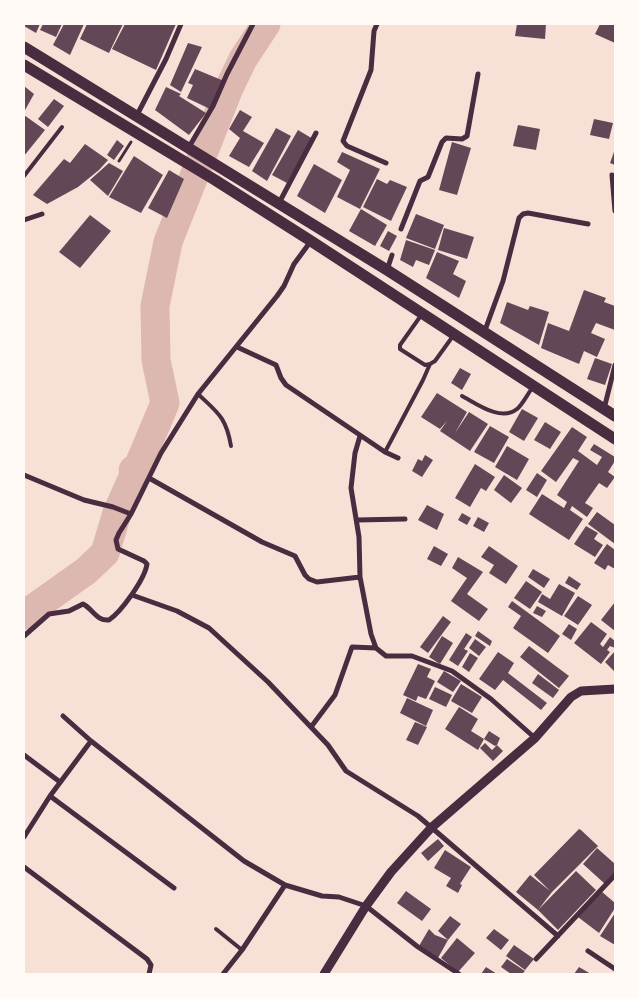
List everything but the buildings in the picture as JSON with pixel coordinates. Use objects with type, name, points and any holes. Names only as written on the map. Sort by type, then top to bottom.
[{"type":"highway","points":[[24,47],[387,270],[484,334],[615,416]]},
{"type":"highway","points":[[24,65],[311,240],[615,439]]},
{"type":"street","points":[[137,115],[166,59],[181,24]]},
{"type":"street","points":[[190,149],[252,24]]},
{"type":"street","points":[[377,24],[374,31],[371,70],[343,141],[347,146],[386,163]]},
{"type":"street","points":[[401,228],[420,182],[428,177],[442,142],[446,138],[462,139],[467,136],[478,74]]},
{"type":"street","points":[[278,203],[316,133]]},
{"type":"street","points":[[612,175],[615,211]]},
{"type":"street","points":[[484,334],[503,281],[519,218],[523,214],[528,213],[588,224]]},
{"type":"street","points":[[24,220],[42,214]]},
{"type":"street","points":[[24,636],[50,614],[69,611],[83,604],[99,619],[109,620],[132,595],[147,566],[144,561],[118,549],[116,540],[119,533],[131,514],[161,453],[198,394],[277,296],[294,264],[311,240]]},
{"type":"street","points":[[387,270],[392,255]]},
{"type":"street","points":[[237,347],[276,365],[286,385],[360,436],[398,458]]},
{"type":"street","points":[[604,410],[615,365]]},
{"type":"street","points":[[360,436],[355,453],[351,488],[357,520],[360,577],[371,634],[376,648],[386,656],[412,656],[452,671],[491,699],[535,738]]},
{"type":"street","points":[[24,475],[84,500],[125,510],[131,514]]},
{"type":"street","points":[[148,478],[262,542],[295,556],[305,575],[310,579],[317,582],[360,577]]},
{"type":"street","points":[[357,520],[405,519]]},
{"type":"street","points":[[132,595],[177,611],[209,628],[268,682],[328,745],[346,771],[418,816],[558,936]]},
{"type":"street","points":[[310,727],[335,695],[352,647],[376,648]]},
{"type":"street","points":[[324,974],[366,906],[390,872],[431,828],[535,738],[571,697],[581,691],[615,689]]},
{"type":"street","points":[[63,716],[91,741],[244,861],[285,885],[322,896],[339,897],[366,906],[418,947],[459,974]]},
{"type":"street","points":[[24,837],[50,796],[91,741]]},
{"type":"street","points":[[24,755],[60,782]]},
{"type":"street","points":[[50,796],[174,888]]},
{"type":"street","points":[[24,867],[147,959],[151,965],[149,974]]},
{"type":"street","points":[[536,959],[615,875]]},
{"type":"street","points":[[222,974],[242,950],[285,885]]},
{"type":"street","points":[[588,951],[615,969]]},
{"type":"lane","points":[[24,176],[62,126]]},
{"type":"lane","points":[[423,312],[400,345],[400,349],[403,352],[425,365],[430,364],[435,361],[455,333]]},
{"type":"lane","points":[[385,452],[424,380],[430,364]]},
{"type":"lane","points":[[462,396],[494,413],[506,413],[516,410],[534,386]]},
{"type":"lane","points":[[198,394],[224,421],[228,429],[231,446]]},
{"type":"lane","points":[[216,929],[242,950]]},
{"type":"path","points":[[119,160],[136,133]]},
{"type":"waterway","points":[[24,615],[86,571],[105,553],[117,513],[134,475],[133,470],[138,467],[165,403],[156,360],[155,306],[168,242],[229,88],[243,59],[266,24]]}]
